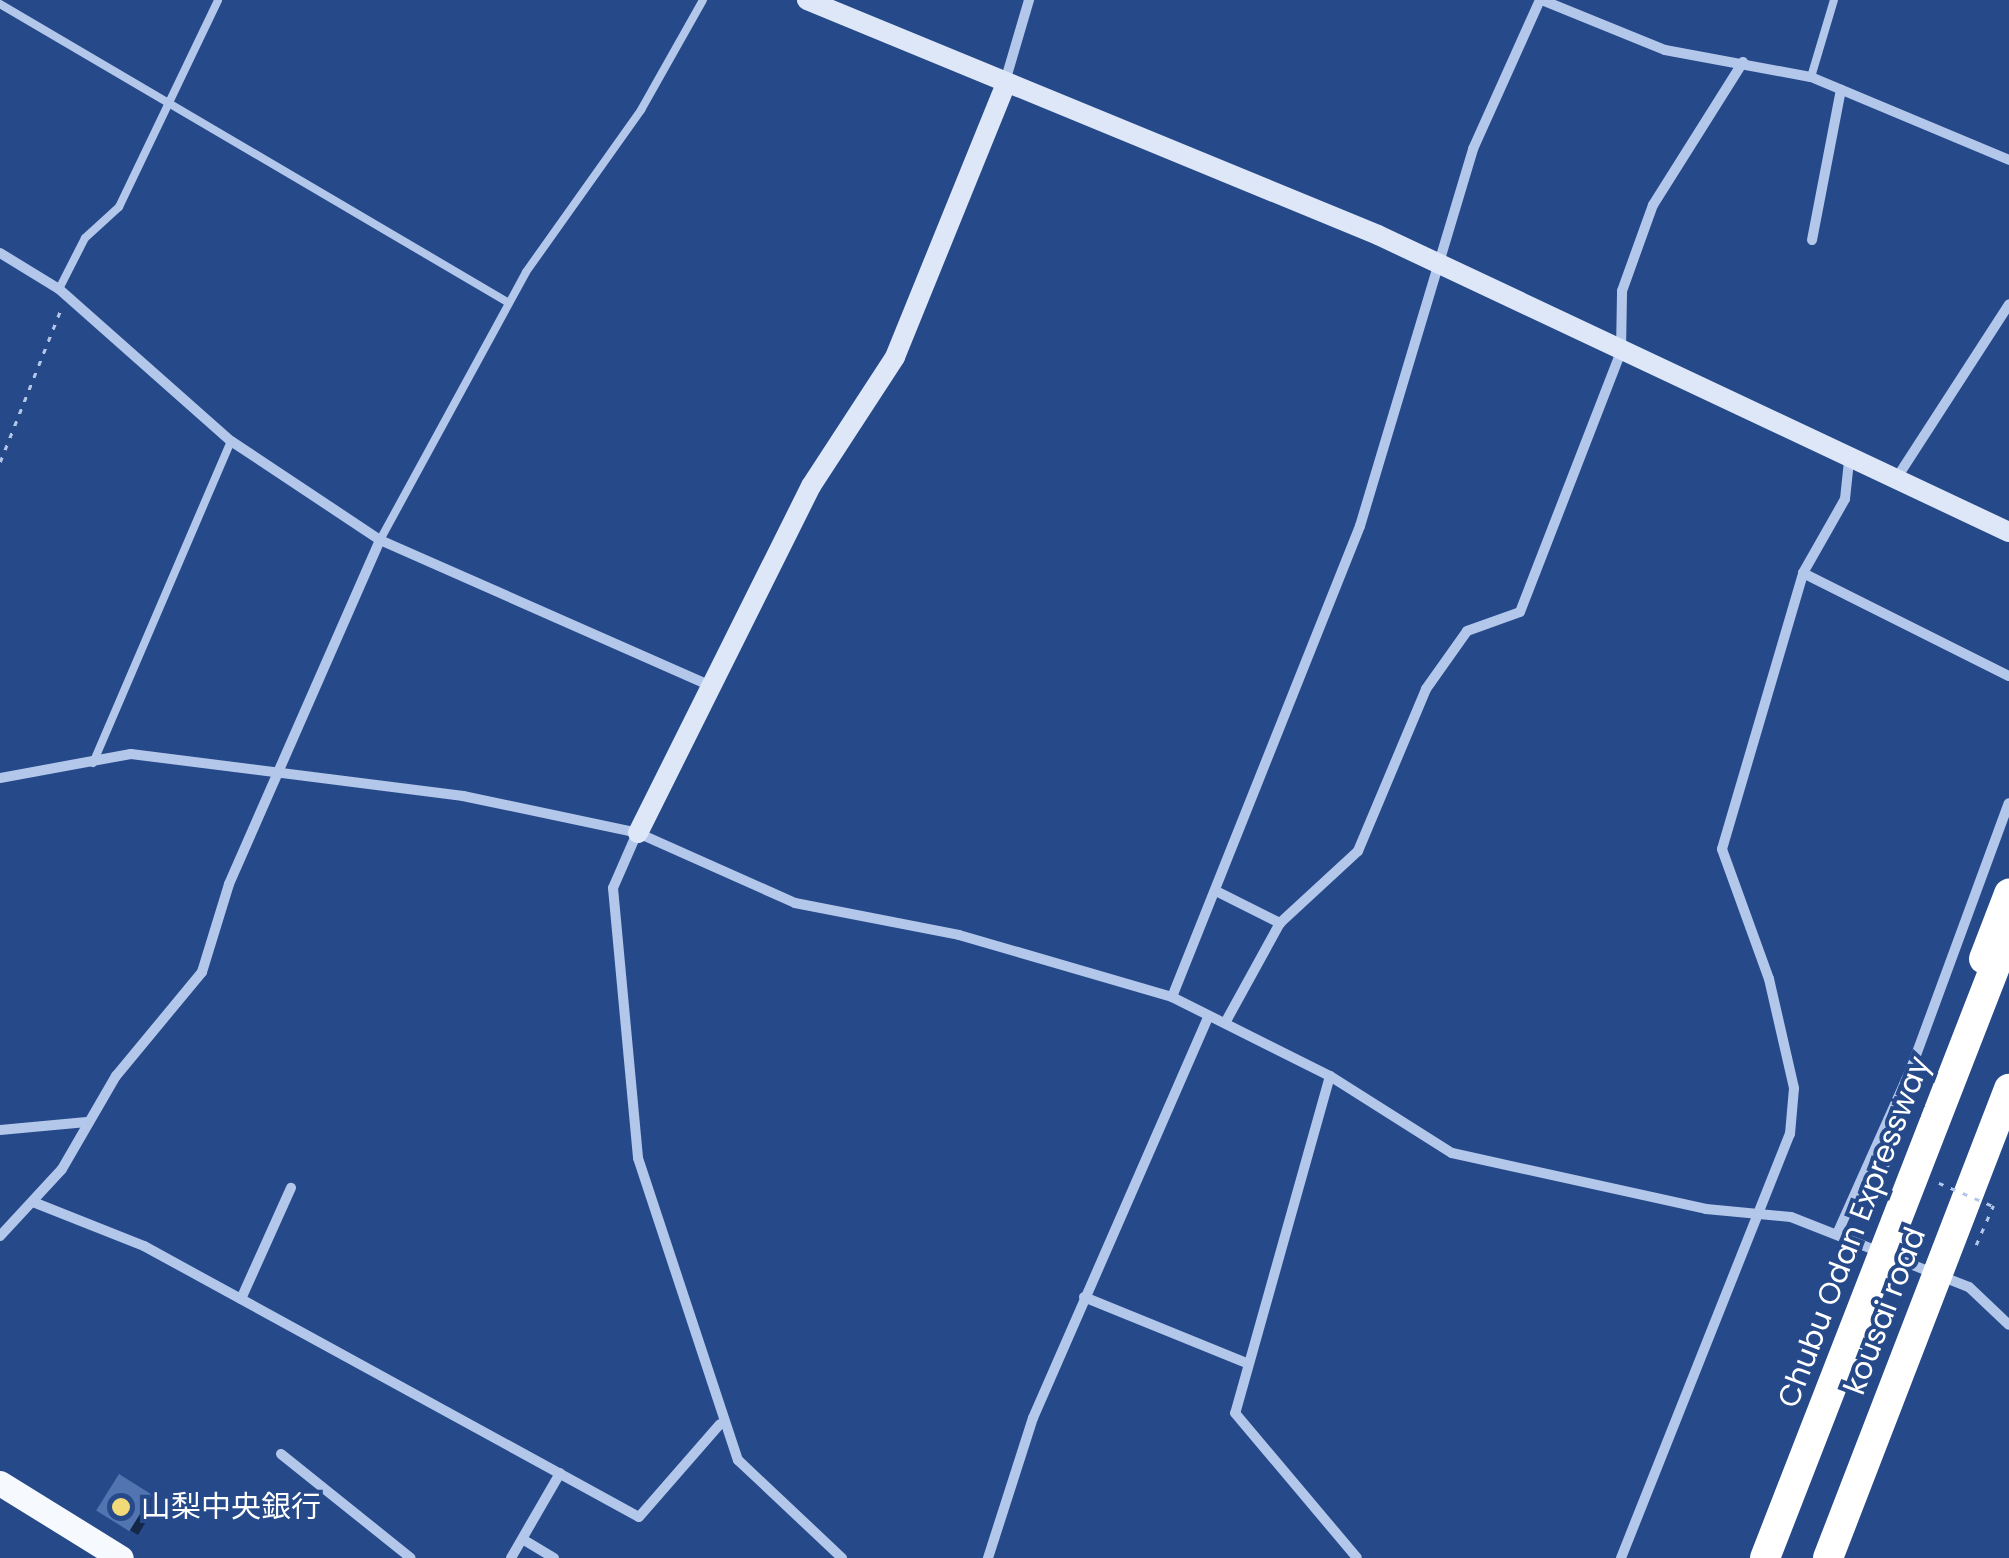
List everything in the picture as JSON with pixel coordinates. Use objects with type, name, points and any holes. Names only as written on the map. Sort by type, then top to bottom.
[{"type":"highway","name":"kousai road","points":[[1751,1558],[1874,1250],[2009,894]]},
{"type":"highway","name":"Chubu Odan Expressway","points":[[1765,1558],[2009,931]]},
{"type":"highway","name":"Chubu Odan Expressway","points":[[1778,1558],[2009,968]]},
{"type":"highway","name":"kousai road","points":[[1828,1558],[2009,1088]]},
{"type":"main road","points":[[0,1482],[120,1558]]},
{"type":"street","points":[[807,0],[1004,88],[1444,265],[1848,462],[2006,527]]},
{"type":"street","points":[[842,1558],[759,1484],[720,1424],[638,1158],[613,888],[810,486],[896,357],[1004,88],[1029,0]]},
{"type":"street","points":[[1172,998],[1360,526],[1404,360],[1444,265],[1473,149],[1541,0],[1666,50],[1811,77],[2009,160]]},
{"type":"street","points":[[1225,1023],[1280,922],[1358,851],[1426,689],[1468,631],[1520,612],[1621,351],[1622,291],[1653,205],[1743,62]]},
{"type":"street","points":[[1812,240],[1842,90]]},
{"type":"street","points":[[0,253],[62,292],[231,441],[380,540],[710,686]]},
{"type":"street","points":[[1894,483],[2009,304]]},
{"type":"street","points":[[1621,1558],[1790,1134],[1794,1088],[1722,849],[1804,573],[1845,499],[1848,462]]},
{"type":"street","points":[[0,1236],[33,1202],[86,1122],[202,972],[276,772],[380,540]]},
{"type":"street","points":[[1804,573],[2009,676]]},
{"type":"street","points":[[0,778],[131,754],[463,796],[638,833],[795,903],[959,935],[1172,998],[1330,1076],[1452,1153],[1759,1213],[1836,1234],[1969,1287],[2009,1325]]},
{"type":"street","points":[[1836,1234],[1912,1066],[2009,804]]},
{"type":"street","points":[[1216,891],[1280,922]]},
{"type":"street","points":[[988,1558],[1084,1297],[1209,1016]]},
{"type":"street","points":[[1330,1076],[1244,1362],[1234,1413],[1357,1558]]},
{"type":"street","points":[[0,1130],[86,1122]]},
{"type":"street","points":[[241,1299],[291,1188]]},
{"type":"street","points":[[33,1202],[241,1299],[639,1517],[720,1424]]},
{"type":"street","points":[[1084,1297],[1244,1362]]},
{"type":"street","points":[[281,1454],[411,1558]]},
{"type":"street","points":[[511,1558],[560,1474]]},
{"type":"street","points":[[524,1540],[554,1558]]},
{"type":"lane","points":[[62,292],[85,238],[119,207],[218,0]]},
{"type":"lane","points":[[380,540],[509,303],[641,110],[703,0]]},
{"type":"lane","points":[[1811,77],[1834,0]]},
{"type":"lane","points":[[0,4],[68,38],[165,107],[509,303]]},
{"type":"lane","points":[[92,764],[231,441]]},
{"type":"path","points":[[0,462],[62,292]]},
{"type":"path","points":[[1864,1214],[1889,1162],[1906,1170]]},
{"type":"path","points":[[1924,1177],[1993,1206],[1970,1260]]},
{"type":"building","points":[[119,1474],[152,1495],[129,1531],[96,1510]]},
{"type":"place","name":"山梨中央銀行","points":[[121,1507]]}]
